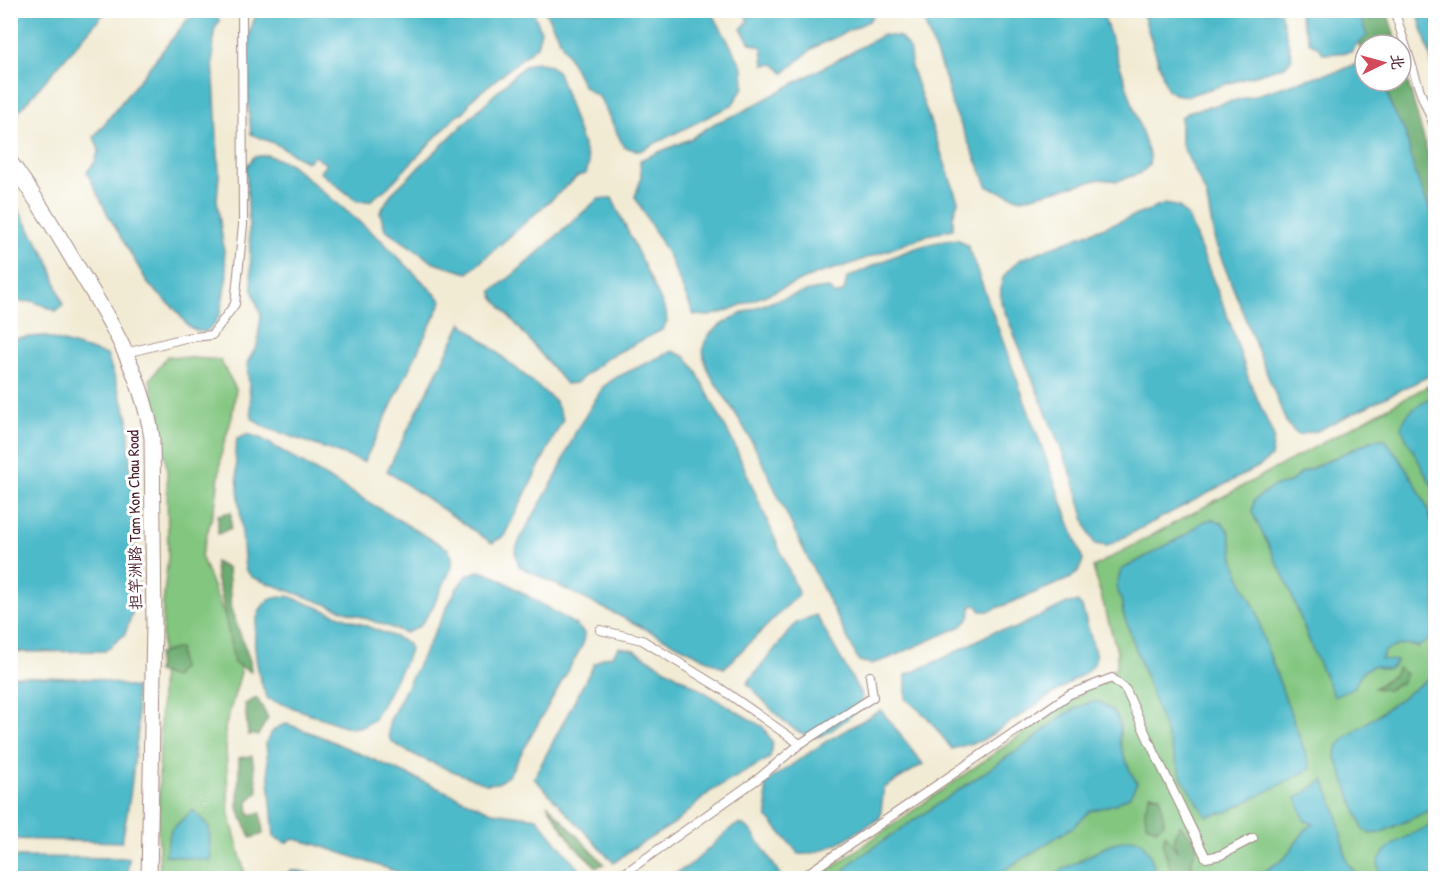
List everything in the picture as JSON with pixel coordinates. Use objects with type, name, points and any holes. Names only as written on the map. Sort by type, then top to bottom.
[{"type":"street","name":"担竿洲路 Tam Kon Chau Road","points":[[10,162],[105,312],[139,385],[152,438],[154,624],[149,879]]},
{"type":"lane","points":[[126,353],[184,338],[212,335],[235,304],[243,225],[242,10]]},
{"type":"lane","points":[[1394,10],[1421,94],[1436,130]]},
{"type":"lane","points":[[600,630],[642,640],[720,688],[800,744]]},
{"type":"lane","points":[[618,879],[759,778],[800,744],[873,697],[870,676]]},
{"type":"lane","points":[[801,879],[1070,694],[1112,678],[1126,690],[1153,751],[1206,858],[1221,855],[1253,838]]},
{"type":"green space","points":[[1349,11],[1387,11],[1393,33],[1356,33]]},
{"type":"green space","points":[[1377,93],[1411,93],[1435,179],[1435,221],[1412,190]]},
{"type":"green space","points":[[167,356],[220,360],[236,389],[232,417],[222,450],[216,501],[201,556],[229,627],[241,672],[225,728],[229,813],[246,878],[160,878],[158,827],[163,604],[168,557],[167,467],[150,380]]},
{"type":"green space","points":[[1435,382],[1435,878],[828,878],[823,874],[1117,667],[1117,651],[1093,567]]},
{"type":"green space","points":[[231,512],[231,528],[218,534],[218,515]]},
{"type":"green space","points":[[215,562],[228,569],[231,609],[250,661],[251,672],[234,663],[216,578]]},
{"type":"green space","points":[[179,648],[181,668],[174,678],[157,672],[158,654]]},
{"type":"green space","points":[[1398,668],[1406,674],[1401,683],[1388,690],[1374,688],[1391,677]]},
{"type":"green space","points":[[257,698],[268,718],[258,735],[248,735],[245,704]]},
{"type":"green space","points":[[252,756],[258,792],[248,801],[249,815],[261,813],[263,834],[251,838],[238,808],[239,758]]},
{"type":"green space","points":[[1150,794],[1160,796],[1164,823],[1156,829],[1146,824],[1145,809]]},
{"type":"green space","points":[[547,804],[604,864],[597,867],[574,846]]},
{"type":"green space","points":[[1180,825],[1197,844],[1191,864],[1203,878],[1173,878],[1163,845],[1165,834],[1177,851],[1174,836]]},
{"type":"water","points":[[259,10],[533,11],[541,31],[537,46],[472,99],[464,112],[458,114],[388,187],[370,201],[357,201],[320,172],[326,164],[314,156],[307,162],[278,145],[251,134],[246,87],[246,55],[252,24]]},
{"type":"water","points":[[10,11],[106,11],[11,120]]},
{"type":"water","points":[[202,11],[217,12],[219,21],[214,31],[213,59],[219,175],[217,199],[227,275],[220,314],[214,325],[205,332],[189,327],[175,309],[149,285],[108,215],[87,172],[95,162],[99,150],[94,137],[187,20]]},
{"type":"water","points":[[545,11],[711,11],[743,68],[744,87],[732,105],[640,151],[624,147],[600,98],[584,87]]},
{"type":"water","points":[[743,11],[876,11],[869,21],[813,48],[784,73],[774,64],[764,65],[762,47],[750,43],[741,29],[748,21]]},
{"type":"water","points":[[920,11],[1102,11],[1150,157],[1149,165],[1141,173],[1117,181],[1100,179],[1021,199],[988,187],[952,105],[946,80]]},
{"type":"water","points":[[1142,11],[1280,11],[1292,58],[1285,66],[1187,96],[1174,94],[1167,89]]},
{"type":"water","points":[[1298,11],[1358,11],[1366,33],[1353,33],[1351,52],[1324,54],[1317,46],[1310,43]]},
{"type":"water","points":[[1417,11],[1435,11],[1435,73]]},
{"type":"water","points":[[883,35],[900,37],[910,49],[911,67],[958,201],[953,216],[953,229],[928,235],[851,264],[817,274],[724,312],[709,316],[694,315],[669,257],[635,197],[641,179],[640,160],[690,139],[715,123],[738,114]]},
{"type":"water","points":[[535,62],[549,65],[558,72],[589,163],[586,174],[578,176],[468,273],[434,263],[385,229],[380,212],[391,194],[523,67]]},
{"type":"water","points":[[1353,65],[1353,93],[1387,93],[1406,134],[1414,170],[1435,223],[1435,373],[1317,431],[1298,435],[1287,424],[1215,242],[1206,194],[1181,143],[1181,117],[1191,111],[1340,71]]},
{"type":"water","points":[[267,155],[290,164],[381,240],[442,301],[364,462],[264,427],[252,418],[247,363],[257,346],[261,315],[252,289],[246,167],[254,157]]},
{"type":"water","points":[[11,198],[49,261],[63,305],[56,311],[33,301],[11,303]]},
{"type":"water","points":[[612,198],[666,312],[667,321],[662,330],[607,358],[576,383],[566,384],[493,297],[492,291],[598,199]]},
{"type":"water","points":[[1165,204],[1179,207],[1188,217],[1229,320],[1249,380],[1274,437],[1271,457],[1260,466],[1107,546],[1095,544],[1089,534],[1072,476],[1001,302],[1002,282],[1006,273],[1021,259]]},
{"type":"water","points":[[957,239],[968,246],[1083,560],[1079,570],[1071,578],[990,611],[981,611],[976,605],[971,606],[970,617],[962,626],[871,664],[859,661],[754,446],[711,376],[703,350],[712,332],[741,314],[780,299],[815,290],[827,288],[836,295],[844,291],[847,278],[874,265],[928,244]]},
{"type":"water","points":[[462,323],[555,401],[563,419],[504,536],[492,543],[387,471]]},
{"type":"water","points":[[43,336],[107,355],[128,418],[137,599],[125,634],[105,651],[17,652],[11,641],[11,339]]},
{"type":"water","points":[[672,351],[686,357],[695,369],[734,444],[799,594],[724,668],[519,566],[515,551],[557,475],[575,433],[603,387],[615,378]]},
{"type":"water","points":[[1435,396],[1435,492],[1401,428],[1410,412]]},
{"type":"water","points":[[247,434],[260,438],[448,549],[452,557],[452,567],[431,610],[420,626],[406,633],[252,577],[245,569],[235,452],[237,439]]},
{"type":"water","points":[[1375,439],[1385,439],[1402,462],[1426,505],[1435,532],[1435,642],[1428,640],[1418,647],[1406,644],[1385,651],[1381,659],[1397,661],[1392,667],[1387,669],[1374,666],[1367,669],[1358,679],[1355,687],[1334,696],[1314,653],[1287,583],[1252,512],[1254,500],[1274,486],[1289,483],[1301,473]]},
{"type":"water","points":[[1212,519],[1222,523],[1229,531],[1235,562],[1257,612],[1263,637],[1311,769],[1227,812],[1206,816],[1182,778],[1123,613],[1121,598],[1116,587],[1121,570],[1187,534],[1202,522]]},
{"type":"water","points":[[478,571],[493,575],[576,625],[584,633],[583,644],[509,775],[498,783],[486,784],[406,751],[390,739],[388,732],[390,720],[457,588],[466,576]]},
{"type":"water","points":[[288,596],[407,643],[410,649],[407,658],[374,719],[364,726],[350,728],[268,699],[257,663],[255,633],[257,619],[269,600]]},
{"type":"water","points":[[1077,602],[1082,607],[1096,656],[1094,664],[1088,671],[983,740],[952,749],[927,717],[906,699],[906,675],[995,631],[1014,629],[1067,603]]},
{"type":"water","points":[[816,615],[862,696],[861,708],[838,726],[823,735],[813,737],[792,728],[747,683],[796,623]]},
{"type":"water","points":[[619,647],[634,650],[763,727],[773,744],[770,758],[711,791],[675,823],[632,849],[614,863],[534,778],[594,664],[604,657],[612,656]]},
{"type":"water","points":[[1435,674],[1435,808],[1380,833],[1370,834],[1363,829],[1336,758],[1337,747],[1344,739]]},
{"type":"water","points":[[11,676],[96,679],[135,688],[138,729],[122,842],[11,839]]},
{"type":"water","points":[[1096,701],[1105,705],[1118,719],[1120,743],[1137,783],[1129,797],[1115,804],[1090,811],[1073,827],[992,878],[843,878],[844,871],[852,862],[1034,739],[1063,716],[1078,707]]},
{"type":"water","points":[[881,710],[923,764],[884,788],[880,818],[818,852],[799,854],[768,818],[765,783],[827,741]]},
{"type":"water","points":[[287,724],[322,737],[492,812],[537,818],[586,878],[415,878],[315,844],[294,839],[286,843],[274,837],[266,743],[274,730]]},
{"type":"water","points":[[1324,780],[1336,811],[1347,862],[1356,874],[1356,878],[1253,878],[1284,859],[1306,829],[1314,824],[1305,821],[1296,798]]},
{"type":"water","points":[[193,810],[209,827],[211,861],[165,855],[171,830]]},
{"type":"water","points":[[739,824],[751,831],[781,878],[667,878],[692,864],[731,828]]},
{"type":"water","points":[[1435,824],[1435,878],[1384,878],[1378,865],[1385,851],[1401,840]]},
{"type":"water","points":[[1131,839],[1141,841],[1149,853],[1159,878],[1047,878],[1113,843]]},
{"type":"water","points":[[11,857],[129,858],[127,878],[11,878]]},
{"type":"water","points":[[290,871],[300,871],[323,878],[283,878]]}]
